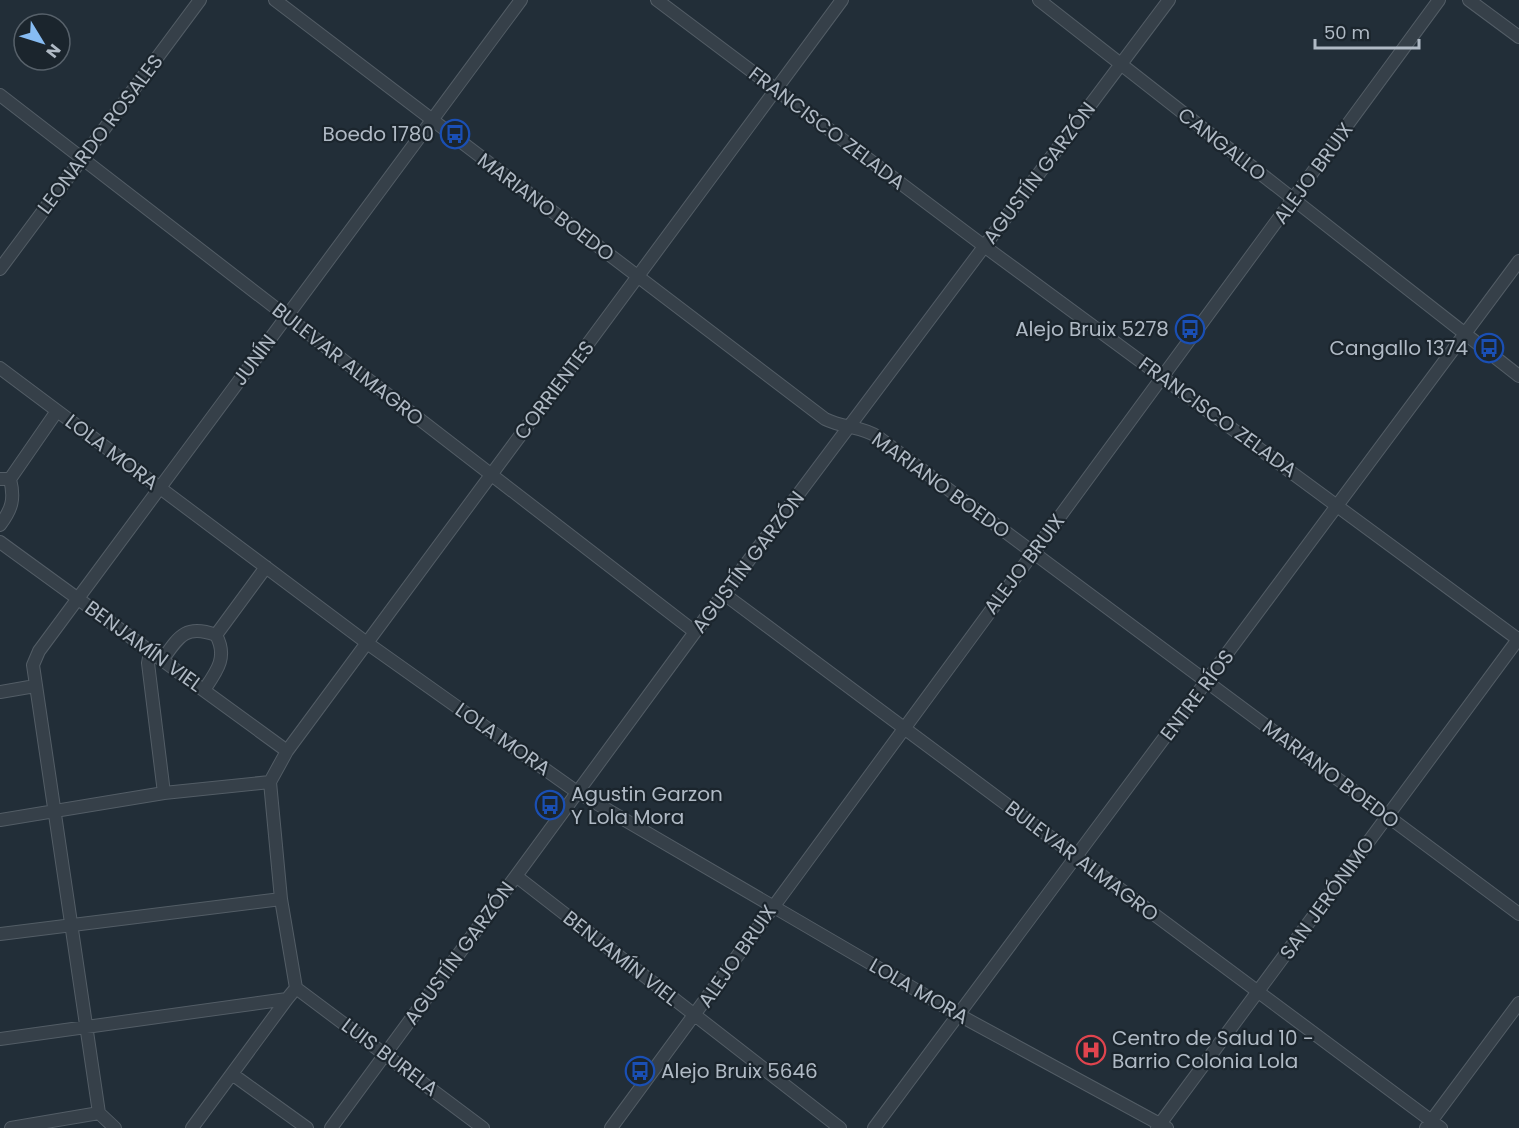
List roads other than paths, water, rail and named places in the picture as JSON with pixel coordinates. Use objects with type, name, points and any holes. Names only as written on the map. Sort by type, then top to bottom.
[{"type":"street","name":"LEONARDO ROSALES","points":[[0,269],[200,0]]},
{"type":"street","name":"MARIANO BOEDO","points":[[275,0],[825,419],[879,437],[1519,914]]},
{"type":"street","name":"JUNÍN","points":[[34,686],[33,665],[39,651],[521,0]]},
{"type":"street","name":"FRANCISCO ZELADA","points":[[657,0],[984,246],[1519,639]]},
{"type":"street","name":"CORRIENTES","points":[[270,782],[287,751],[842,0]]},
{"type":"street","name":"CANGALLO","points":[[1039,0],[1519,376]]},
{"type":"street","name":"AGUSTÍN GARZÓN","points":[[331,1128],[695,632],[1169,0]]},
{"type":"street","name":"ALEJO BRUIX","points":[[610,1128],[1439,0]]},
{"type":"street","points":[[1468,0],[1519,37]]},
{"type":"street","name":"BULEVAR ALMAGRO","points":[[0,95],[695,632]]},
{"type":"street","name":"ENTRE RÍOS","points":[[874,1128],[1519,261]]},
{"type":"street","name":"LOLA MORA","points":[[0,368],[367,643],[577,792],[959,1015],[1161,1127]]},
{"type":"street","points":[[0,525],[13,502],[5,479],[57,411]]},
{"type":"street","name":"BENJAMÍN VIEL","points":[[0,542],[287,751]]},
{"type":"street","points":[[216,635],[266,567]]},
{"type":"street","name":"BULEVAR ALMAGRO","points":[[724,594],[1258,992],[1433,1126]]},
{"type":"street","points":[[163,659],[178,638],[190,631],[202,630],[216,635],[223,646],[222,657],[204,690]]},
{"type":"street","name":"SAN JERÓNIMO","points":[[1161,1127],[1519,639]]},
{"type":"street","points":[[150,652],[148,663],[164,793]]},
{"type":"street","points":[[0,692],[34,686],[99,1113],[115,1128]]},
{"type":"street","points":[[0,820],[164,793],[270,782],[281,899],[296,988],[192,1128]]},
{"type":"street","name":"BENJAMÍN VIEL","points":[[516,876],[840,1128]]},
{"type":"street","points":[[0,933],[281,899]]},
{"type":"street","name":"LUIS BURELA","points":[[296,988],[483,1128]]},
{"type":"street","points":[[0,1039],[287,999]]},
{"type":"street","points":[[1433,1126],[1519,1003]]},
{"type":"street","points":[[232,1074],[307,1128]]},
{"type":"street","points":[[11,1128],[99,1113]]},
{"type":"place","name":"Boedo 1780","points":[[455,134]]},
{"type":"place","name":"Alejo Bruix 5278","points":[[1190,329]]},
{"type":"place","name":"Cangallo 1374","points":[[1489,348]]},
{"type":"place","name":"Agustin Garzon Y Lola Mora","points":[[550,805]]},
{"type":"place","name":"Centro de Salud 10 - Barrio Colonia Lola","points":[[1091,1050]]},
{"type":"place","name":"Alejo Bruix 5646","points":[[640,1071]]}]
